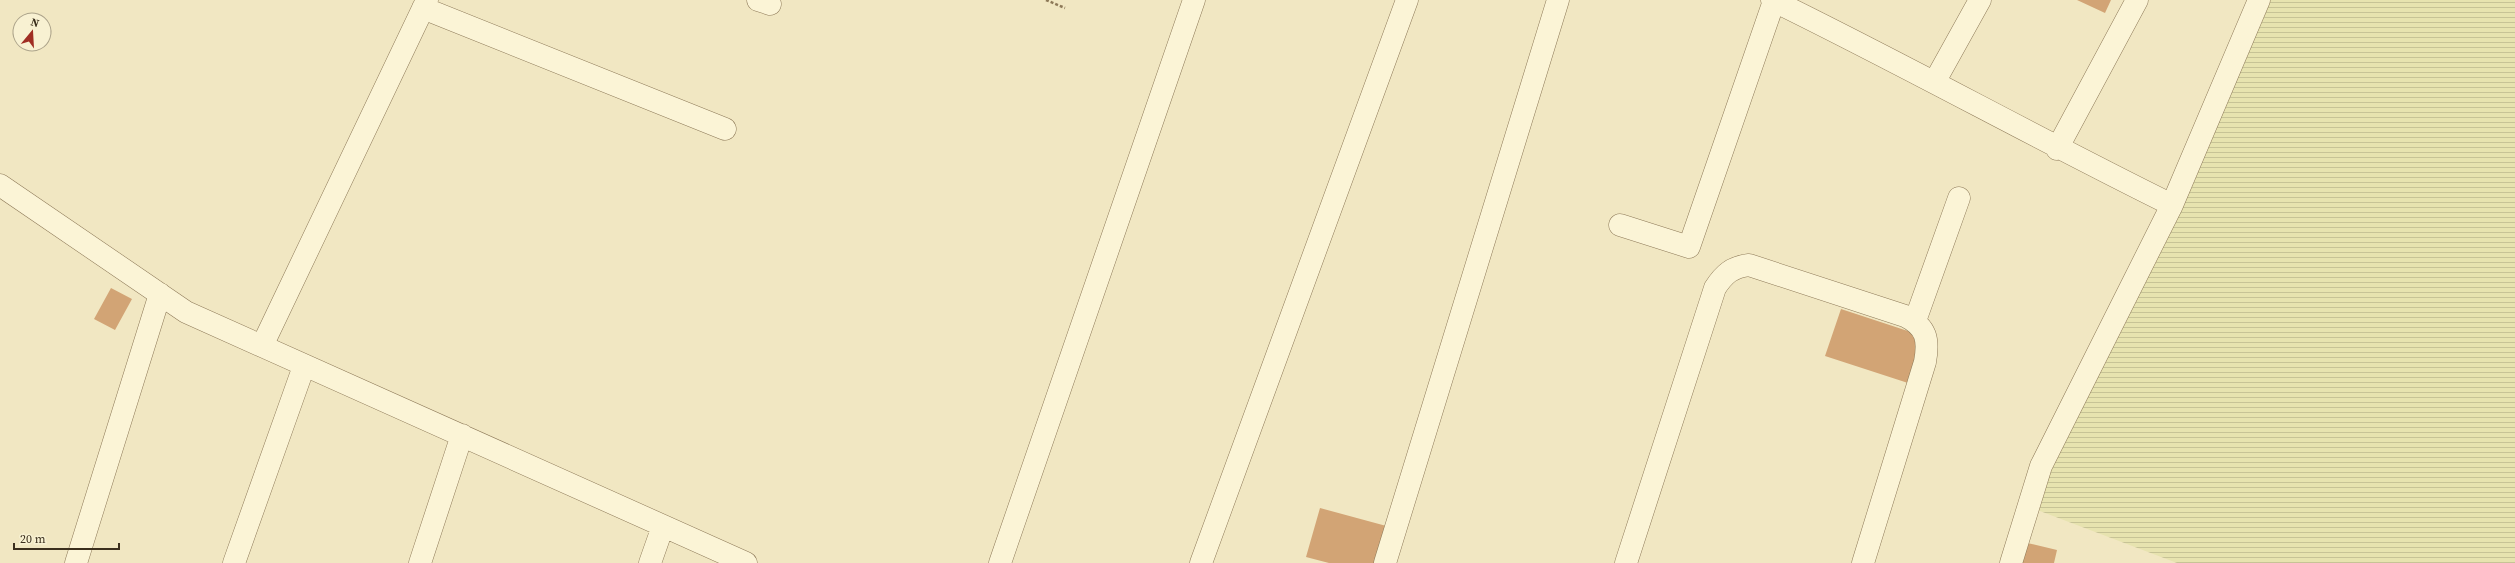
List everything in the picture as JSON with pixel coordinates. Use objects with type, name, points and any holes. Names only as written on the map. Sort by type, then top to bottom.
[{"type":"street","points":[[1000,563],[1194,0]]},
{"type":"street","points":[[1201,563],[1407,0]]},
{"type":"street","points":[[1385,563],[1558,0]]},
{"type":"street","points":[[1620,225],[1689,247],[1773,0],[1935,81],[2057,148],[2172,205]]},
{"type":"street","points":[[1935,81],[1980,0]]},
{"type":"street","points":[[2057,148],[2137,0]]},
{"type":"street","points":[[2011,563],[2041,466],[2172,205],[2259,0]]},
{"type":"street","points":[[262,346],[425,4],[725,129]]},
{"type":"street","points":[[0,185],[186,312],[746,563]]},
{"type":"street","points":[[1915,321],[1958,198]]},
{"type":"street","points":[[1626,563],[1715,288],[1723,276],[1736,267],[1749,265],[1915,321],[1924,331],[1928,345],[1925,362],[1863,563]]},
{"type":"street","points":[[76,563],[160,294]]},
{"type":"street","points":[[234,563],[304,366]]},
{"type":"street","points":[[420,563],[462,435]]},
{"type":"street","points":[[650,563],[663,526]]},
{"type":"path","points":[[1046,0],[1065,8]]},
{"type":"shaded area","points":[[2268,0],[2515,0],[2515,563],[2177,563],[2024,505]]},
{"type":"building","points":[[2077,0],[2111,0],[2105,13]]},
{"type":"building","points":[[111,288],[132,299],[115,330],[94,319]]},
{"type":"building","points":[[1841,309],[1923,336],[1908,383],[1825,356]]},
{"type":"building","points":[[1320,508],[1390,527],[1380,563],[1329,563],[1306,557]]},
{"type":"building","points":[[2023,542],[2057,550],[2054,563],[2018,563]]}]
